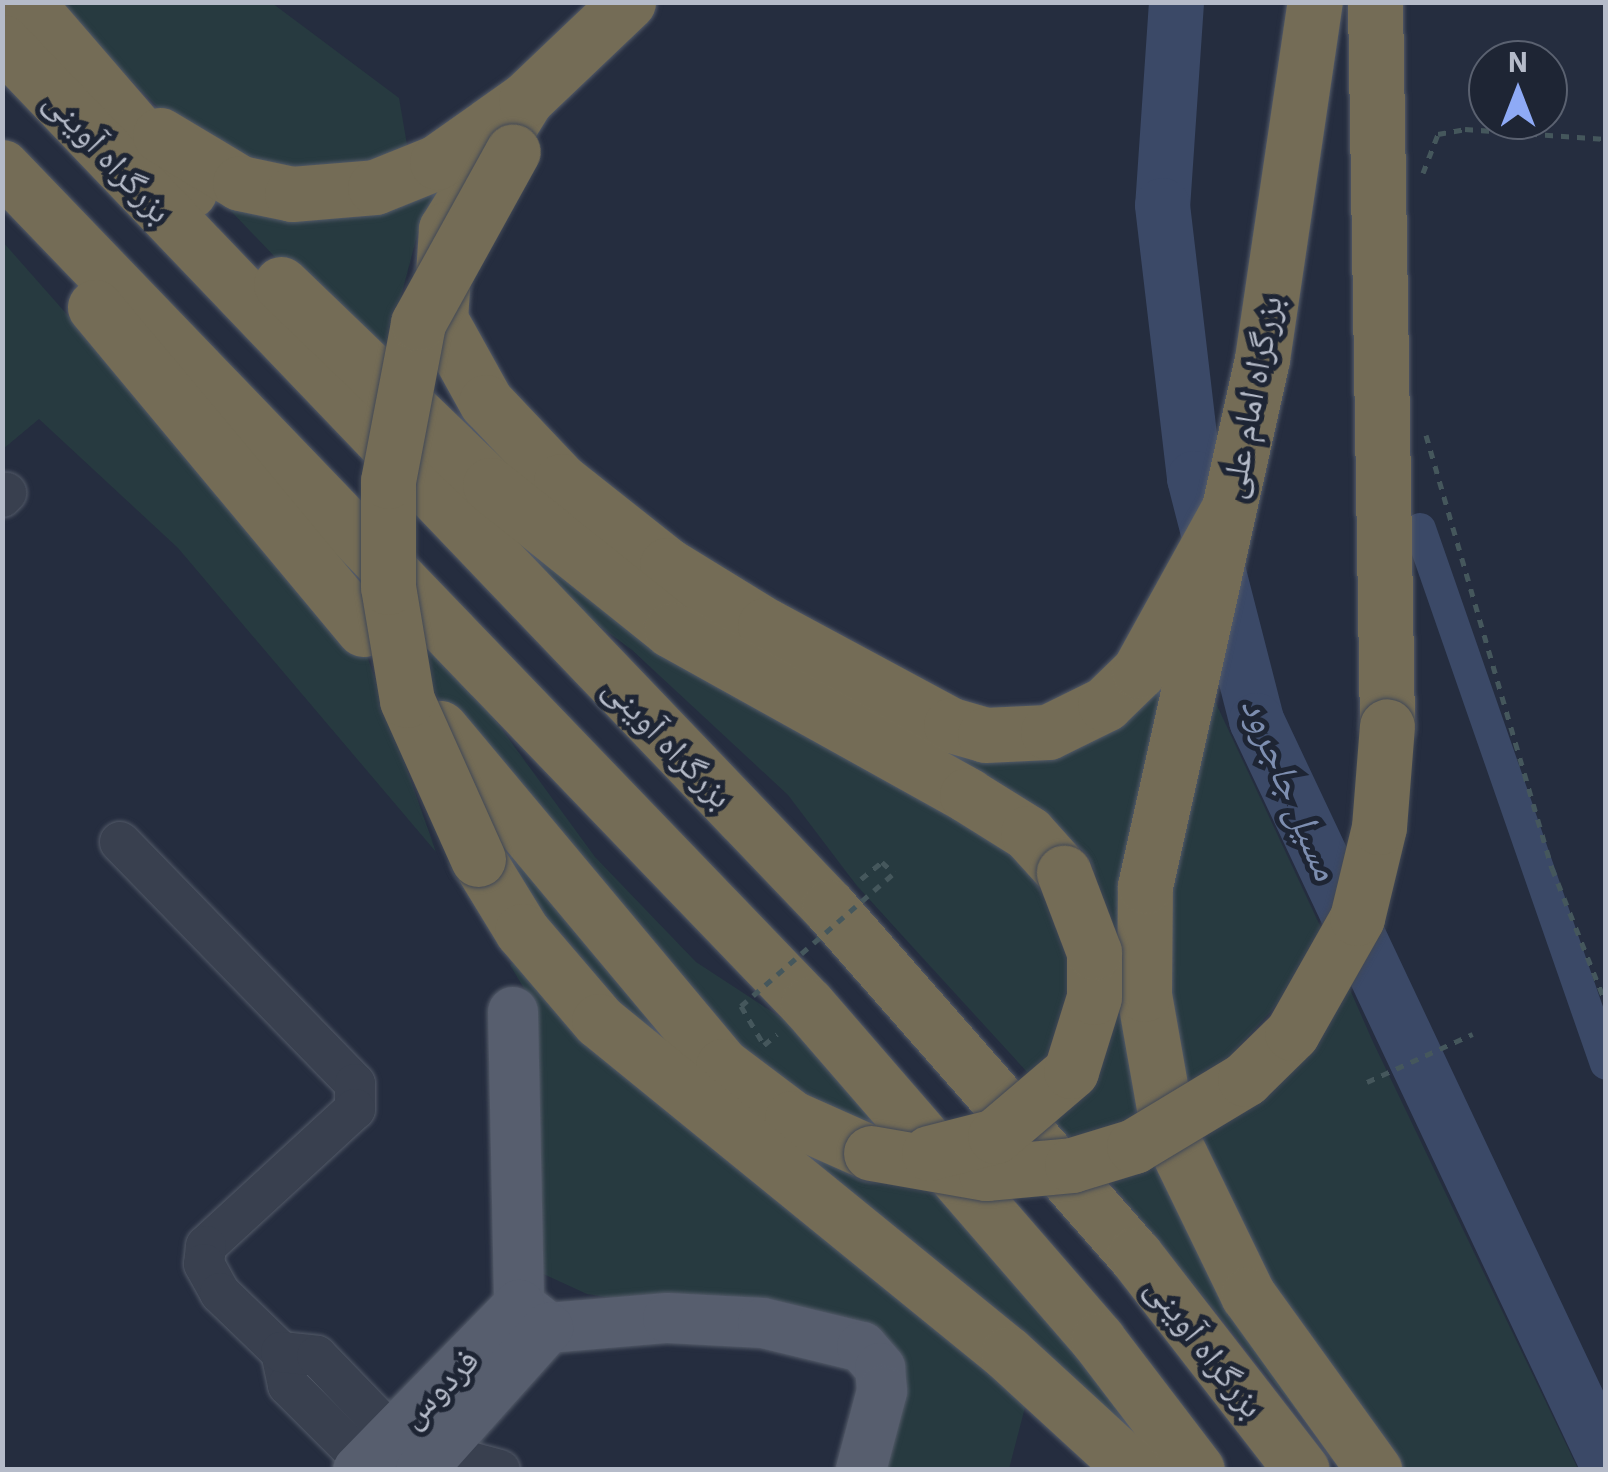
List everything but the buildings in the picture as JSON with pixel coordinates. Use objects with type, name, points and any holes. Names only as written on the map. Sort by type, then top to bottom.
[{"type":"highway","points":[[26,2],[210,216],[562,548],[672,630],[1013,824],[1064,873],[1094,952],[1094,997],[1071,1071],[995,1136],[954,1150],[871,1152]]},
{"type":"highway","points":[[128,118],[240,183],[333,193],[437,162],[526,99],[628,2]]},
{"type":"highway","points":[[671,2],[514,152],[418,323],[388,480],[388,587],[407,700],[478,859],[522,932],[599,1022],[994,1342],[1134,1470]]},
{"type":"highway","name":"بزرگراه امام علی","points":[[1315,2],[1262,360],[1228,510],[1212,609],[1163,787],[1142,934],[1172,1130],[1248,1295],[1374,1470]]},
{"type":"highway","points":[[440,728],[723,1066],[792,1118],[871,1152],[986,1173],[1072,1165],[1134,1146],[1244,1079],[1308,1010],[1357,918],[1379,827],[1387,726],[1375,2]]},
{"type":"highway","name":"بزرگراه آوینی","points":[[2,42],[829,907],[1135,1255],[1302,1470]]},
{"type":"highway","points":[[526,99],[446,229],[440,319],[486,402],[562,480],[666,565],[952,725],[985,736],[1048,732],[1105,704],[1140,670],[1228,510]]},
{"type":"highway","points":[[2,170],[176,411],[363,630]]},
{"type":"highway","points":[[2,170],[808,1005],[1086,1325],[1197,1470]]},
{"type":"main road","points":[[513,1012],[534,1316],[668,1318],[815,1332],[862,1346],[880,1368],[882,1391],[861,1470]]},
{"type":"main road","name":"فردوس","points":[[395,1458],[534,1316]]},
{"type":"street","points":[[120,842],[355,1084],[355,1109],[206,1246],[220,1293],[281,1352],[317,1356],[395,1458],[500,1470]]},
{"type":"path","points":[[1421,193],[1424,155],[1438,134],[1606,139]]},
{"type":"path","points":[[1422,420],[1552,868],[1606,1004]]},
{"type":"path","points":[[764,1045],[741,1006],[894,873],[882,862]]},
{"type":"path","points":[[1367,1082],[1473,1034]]},
{"type":"shaded area","points":[[53,3],[272,3],[399,98],[410,162],[333,184],[196,145]]},
{"type":"shaded area","points":[[458,158],[419,228],[382,369],[188,166],[238,194]]},
{"type":"shaded area","points":[[3,242],[366,653],[436,852],[178,548],[39,419],[3,449]]},
{"type":"shaded area","points":[[419,428],[1025,845],[1076,969],[1038,1084],[857,886],[788,795],[632,650],[560,597]]},
{"type":"shaded area","points":[[425,624],[595,857],[696,962],[786,1021],[915,1148],[794,1108],[478,762],[428,683]]},
{"type":"shaded area","points":[[1159,682],[1176,689],[1155,1122],[1041,1156],[1098,933],[948,774],[956,744],[1073,750],[1118,725]]},
{"type":"shaded area","points":[[1206,682],[1330,947],[1184,1106],[1157,947]]},
{"type":"shaded area","points":[[456,782],[672,1030],[945,1182],[1173,1469],[1155,1469],[570,964]]},
{"type":"shaded area","points":[[518,957],[1029,1392],[1009,1469],[870,1469],[870,1339],[587,1294],[539,1272],[525,990],[510,965]]},
{"type":"shaded area","points":[[1344,976],[1578,1469],[1397,1469],[1263,1290],[1188,1134]]},
{"type":"shaded area","points":[[1167,1145],[1344,1469],[1100,1170]]},
{"type":"waterway","name":"مسیل جاجرود","points":[[1176,2],[1162,205],[1194,478],[1256,720],[1606,1462]]},
{"type":"waterway","points":[[1420,529],[1606,1064]]}]
